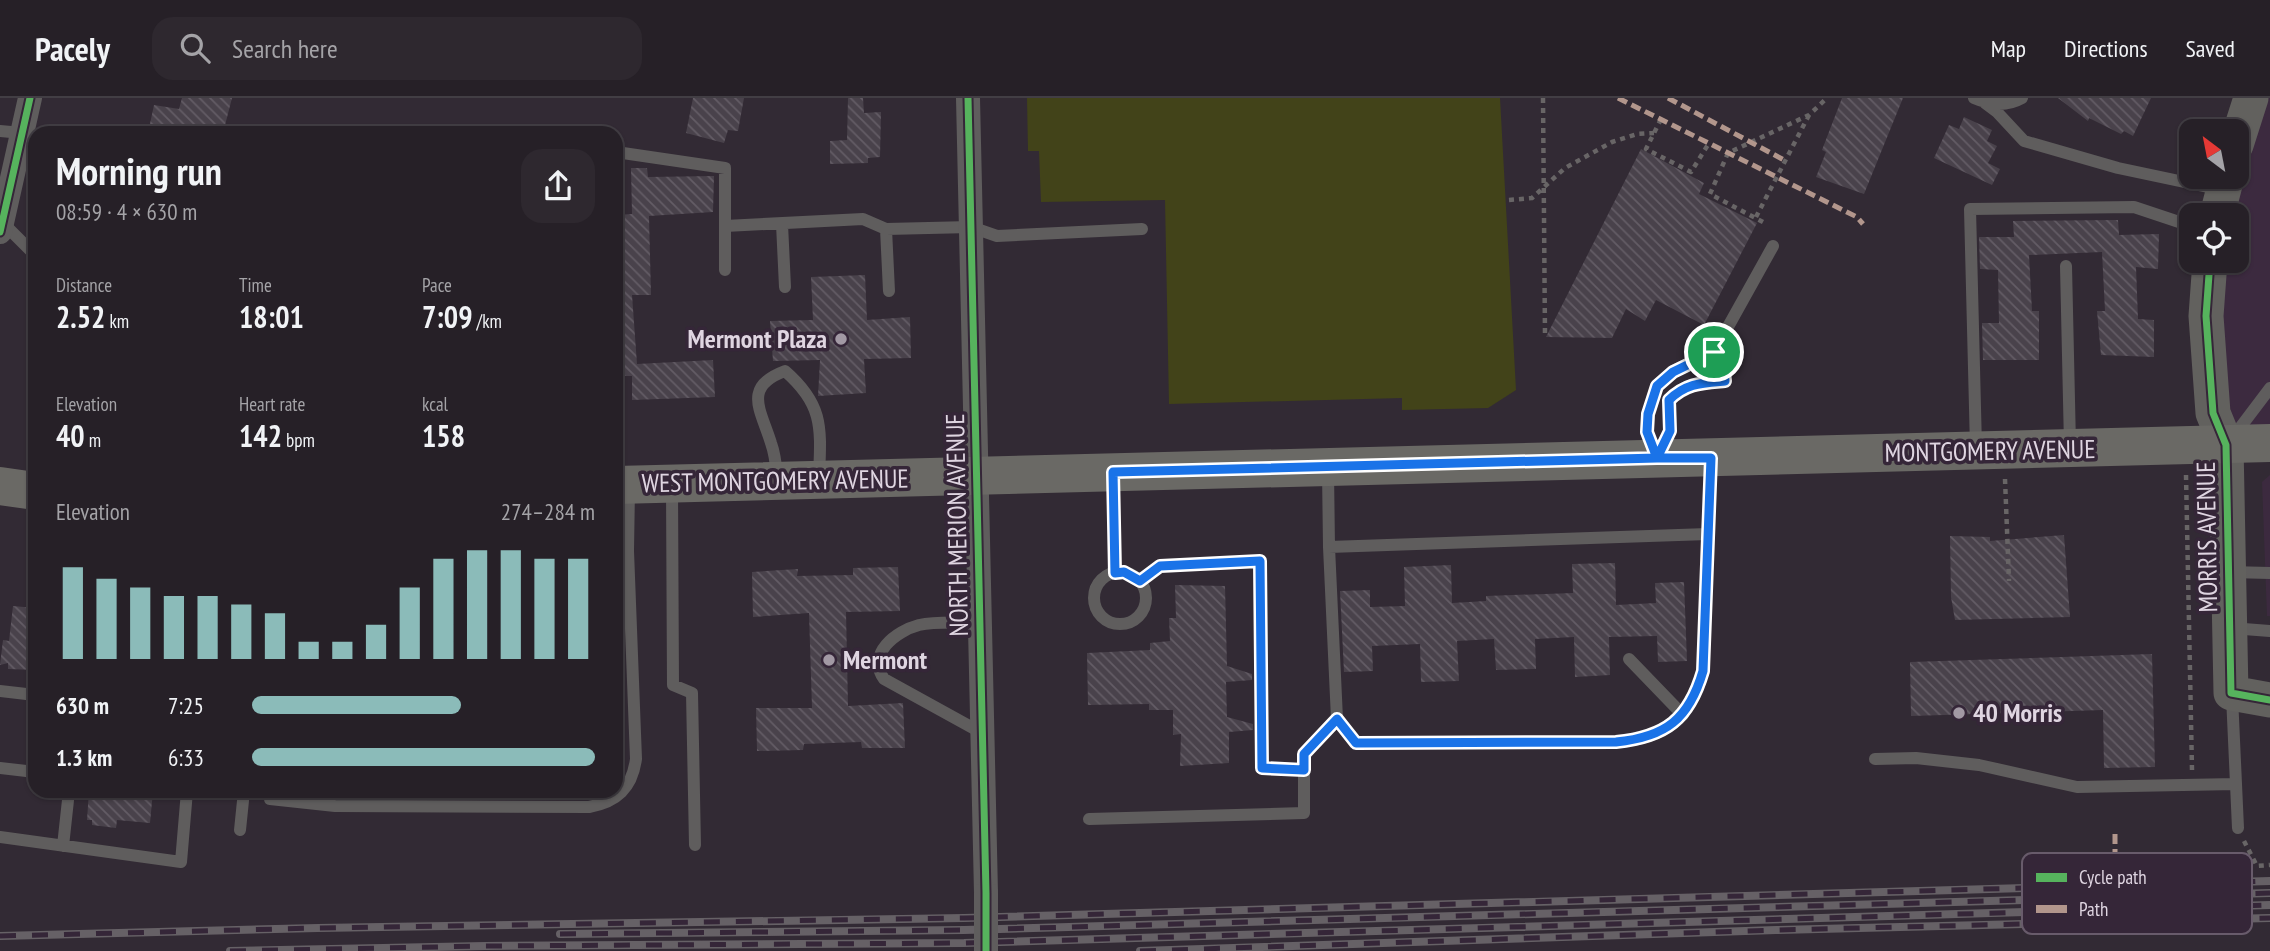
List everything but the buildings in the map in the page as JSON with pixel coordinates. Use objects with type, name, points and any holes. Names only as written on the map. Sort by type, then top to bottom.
[{"type":"main road","name":"MONTGOMERY AVENUE","points":[[1711,458],[2270,443]]},
{"type":"main road","points":[[977,477],[1711,458]]},
{"type":"main road","name":"WEST MONTGOMERY AVENUE","points":[[623,485],[977,477]]},
{"type":"main road","points":[[0,486],[28,490]]},
{"type":"street","points":[[1,227],[11,132],[30,98]]},
{"type":"street","name":"NORTH MERION AVENUE","points":[[968,98],[986,951]]},
{"type":"street","points":[[2244,119],[2251,98]]},
{"type":"street","name":"MORRIS AVENUE","points":[[2209,273],[2206,316],[2213,413],[2226,445],[2231,693]]},
{"type":"street","points":[[2231,693],[2270,700]]},
{"type":"lane","points":[[1980,101],[2001,105],[2022,98]]},
{"type":"lane","points":[[1980,101],[1997,112],[2024,141],[2222,194]]},
{"type":"lane","points":[[623,153],[725,168],[725,270]]},
{"type":"lane","points":[[1990,451],[1970,209],[2134,207],[2179,222]]},
{"type":"lane","points":[[725,226],[863,219],[886,229],[971,228],[997,236],[1142,229]]},
{"type":"lane","points":[[782,224],[785,287]]},
{"type":"lane","points":[[1,227],[28,250]]},
{"type":"lane","points":[[886,229],[889,291]]},
{"type":"lane","points":[[1657,458],[1647,432],[1648,414],[1657,386],[1673,372],[1714,352],[1773,246]]},
{"type":"lane","points":[[2066,266],[2070,449]]},
{"type":"lane","points":[[1657,458],[1670,431],[1669,400],[1690,384],[1725,381],[1723,364],[1714,352]]},
{"type":"lane","points":[[777,483],[776,457],[756,405],[758,393],[770,377],[785,371],[802,386],[817,411],[820,438],[819,480]]},
{"type":"lane","points":[[2226,445],[2270,388]]},
{"type":"lane","points":[[1328,467],[1337,719],[1356,743],[1616,742],[1641,740],[1663,731],[1683,715],[1696,695],[1703,671],[1711,458]]},
{"type":"lane","points":[[1113,472],[1115,573]]},
{"type":"lane","points":[[672,484],[673,685],[692,693],[695,845]]},
{"type":"lane","points":[[1329,547],[1708,534]]},
{"type":"lane","points":[[1140,581],[1160,566],[1260,561],[1262,768],[1304,770]]},
{"type":"lane","points":[[623,566],[636,759],[634,774],[623,791]]},
{"type":"lane","points":[[1124,572],[1140,581],[1146,597],[1140,614],[1125,623],[1108,621],[1096,608],[1094,599],[1100,582],[1115,573],[1124,572]]},
{"type":"lane","points":[[2229,572],[2270,573]]},
{"type":"lane","points":[[980,622],[920,625],[906,631],[882,648],[878,666],[884,679],[983,733]]},
{"type":"lane","points":[[2230,628],[2270,631]]},
{"type":"lane","points":[[1629,659],[1683,715]]},
{"type":"lane","points":[[0,691],[28,694]]},
{"type":"lane","points":[[2231,693],[2238,828]]},
{"type":"lane","points":[[1089,819],[1304,813],[1304,754],[1337,719]]},
{"type":"lane","points":[[1875,759],[1916,758],[1979,765],[2077,787],[2236,784]]},
{"type":"lane","points":[[0,768],[28,771]]},
{"type":"lane","points":[[62,846],[68,798]]},
{"type":"lane","points":[[0,837],[180,862],[186,798]]},
{"type":"lane","points":[[240,830],[243,798]]},
{"type":"lane","points":[[270,798],[335,806],[589,807],[617,798]]},
{"type":"path","points":[[1543,98],[1545,335]]},
{"type":"path","points":[[1763,222],[1710,194],[1728,153],[1809,115],[1827,98]]},
{"type":"path","points":[[1756,216],[1809,115]]},
{"type":"path","points":[[1661,119],[1646,149],[1691,172],[1709,143]]},
{"type":"path","points":[[1509,200],[1531,198],[1565,168],[1612,142],[1637,134],[1654,133]]},
{"type":"path","points":[[1990,451],[2009,581]]},
{"type":"path","points":[[2186,474],[2192,785]]},
{"type":"path","points":[[2238,828],[2250,853]]},
{"type":"path","points":[[2252,856],[2257,866],[2270,865]]},
{"type":"shaded area","points":[[1027,98],[1500,98],[1516,390],[1488,408],[1402,410],[1402,398],[1169,404],[1165,200],[1041,202],[1039,151],[1028,151]]},
{"type":"shaded area","points":[[2252,98],[2270,98],[2270,443],[2226,445],[2211,273],[2249,273],[2249,203],[2223,203],[2230,189],[2249,189],[2249,119],[2246,119]]},
{"type":"shaded area","points":[[2270,475],[2270,616],[2267,616],[2262,482]]},
{"type":"railway","points":[[2252,882],[2270,881]]},
{"type":"railway","points":[[0,936],[964,918],[2022,888]]},
{"type":"railway","points":[[2252,894],[2270,893]]},
{"type":"railway","points":[[560,934],[964,930],[2022,900]]},
{"type":"railway","points":[[2252,906],[2270,905]]},
{"type":"railway","points":[[230,951],[485,946],[964,943],[2022,912]]},
{"type":"railway","points":[[2252,918],[2270,918]]},
{"type":"railway","points":[[1140,951],[2022,924]]},
{"type":"marked path","points":[[1618,98],[1857,217],[1863,224]]},
{"type":"marked path","points":[[1668,98],[1784,160]]},
{"type":"marked path","points":[[2115,834],[2115,853]]},
{"type":"cycle path","points":[[0,232],[30,98]]},
{"type":"cycle path","points":[[968,98],[986,951]]},
{"type":"cycle path","points":[[2209,273],[2206,316],[2213,413],[2226,445],[2231,693],[2270,700]]},
{"type":"place","name":"Mermont Plaza","points":[[841,339]]},
{"type":"place","name":"Mermont","points":[[829,660]]},
{"type":"place","name":"40 Morris","points":[[1959,713]]},
{"type":"route","points":[[1714,352],[1673,372],[1657,386],[1648,414],[1647,432],[1657,458],[1113,472],[1115,573],[1124,572],[1140,581],[1160,566],[1260,561],[1262,768],[1304,770],[1304,754],[1337,719],[1356,743],[1641,740],[1663,731],[1683,715],[1696,695],[1703,671],[1711,458],[1657,458],[1670,431],[1669,400],[1690,384],[1725,381],[1723,364],[1714,352]]}]
